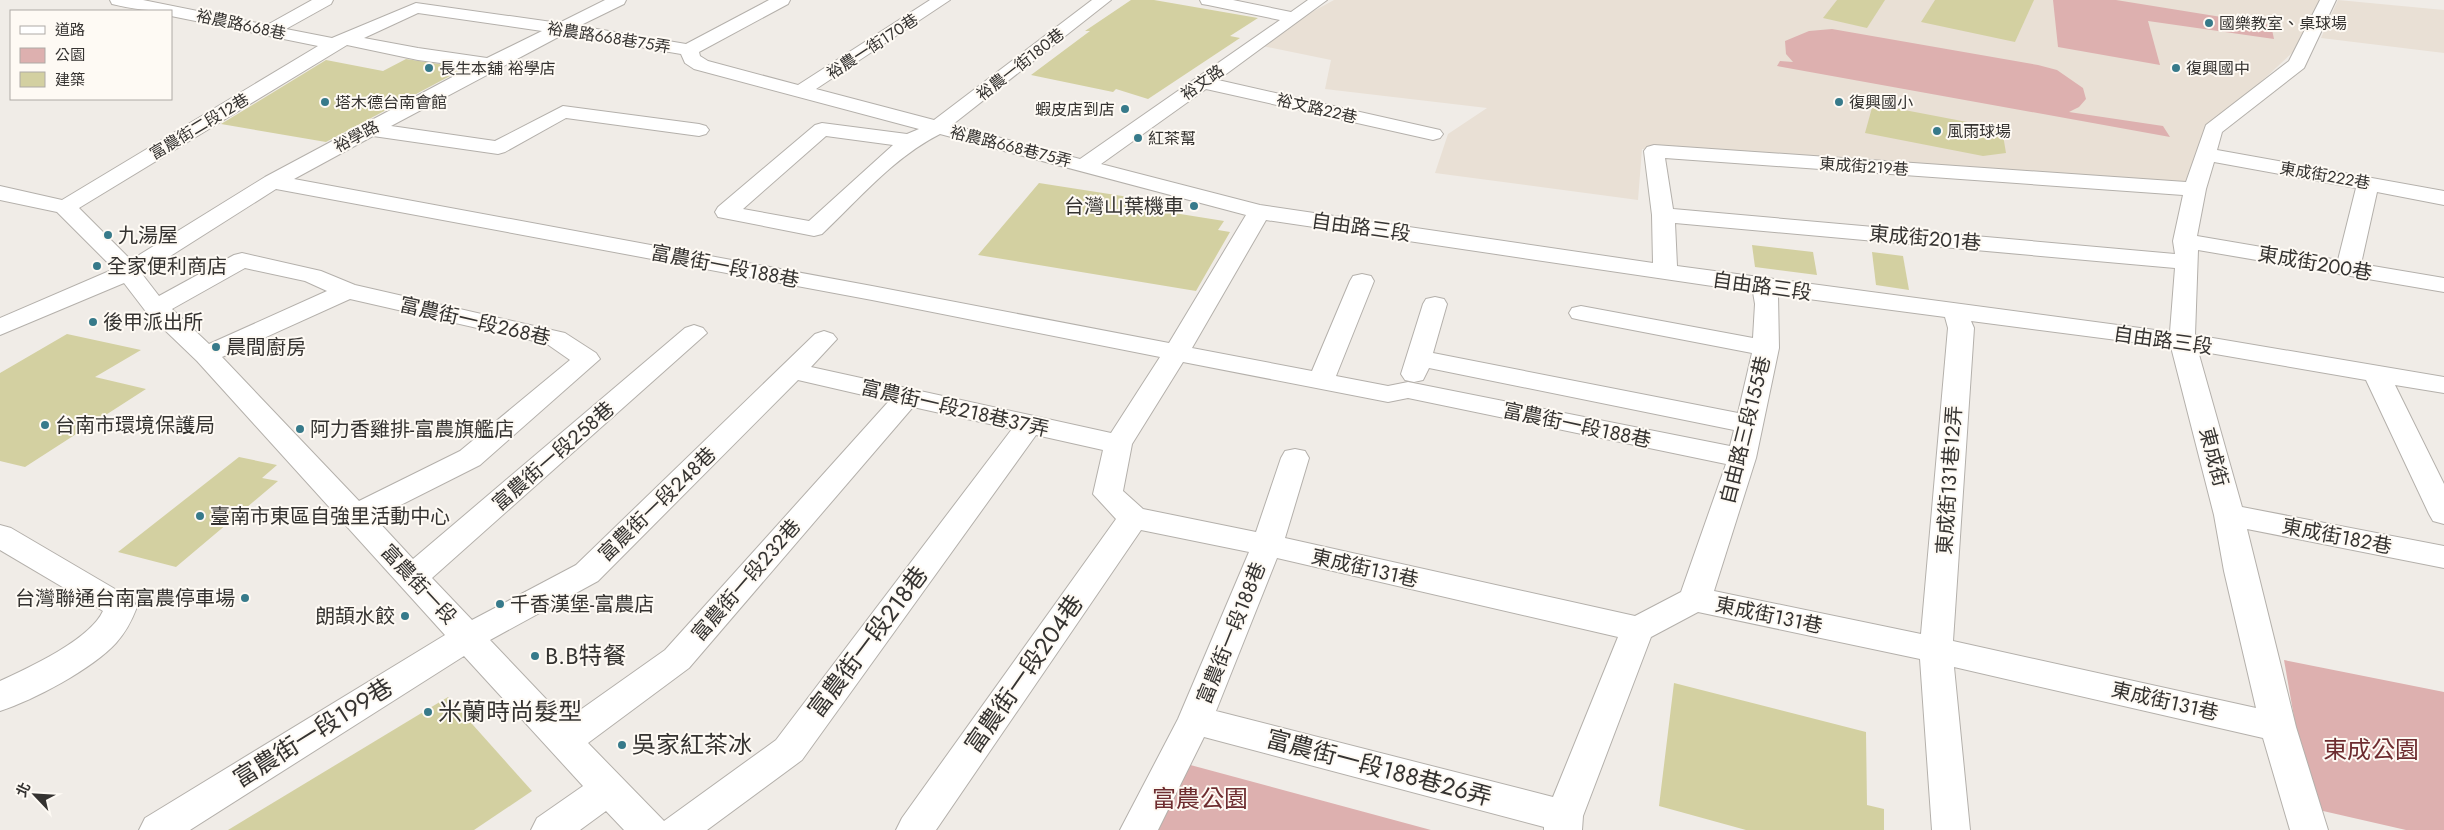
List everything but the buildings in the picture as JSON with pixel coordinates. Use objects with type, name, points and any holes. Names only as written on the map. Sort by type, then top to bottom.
[{"type":"street","name":"裕農路668巷","points":[[124,0],[271,30],[490,64]]},
{"type":"street","points":[[271,30],[325,0]]},
{"type":"street","points":[[339,41],[436,0]]},
{"type":"street","name":"裕學路","points":[[0,327],[128,272],[168,245],[273,182],[490,64],[618,0]]},
{"type":"street","points":[[689,50],[782,0]]},
{"type":"street","name":"裕農一街170巷","points":[[801,91],[942,0]]},
{"type":"street","name":"裕農一街180巷","points":[[936,128],[1103,0]]},
{"type":"street","points":[[1208,0],[1292,16]]},
{"type":"street","name":"裕文路","points":[[1085,165],[1292,16],[1318,0]]},
{"type":"street","name":"東成街","points":[[2308,830],[2278,727],[2240,571],[2230,515],[2182,341],[2186,252],[2195,189],[2213,129],[2297,64],[2328,0]]},
{"type":"street","name":"裕農路668巷75弄","points":[[416,8],[559,28],[689,50],[692,58],[701,65],[936,128],[1085,165]]},
{"type":"street","name":"富農街二段12巷","points":[[65,208],[339,41]]},
{"type":"street","name":"裕文路22巷","points":[[1202,82],[1432,134]]},
{"type":"street","points":[[370,129],[498,148],[563,112],[700,130]]},
{"type":"street","name":"裕農路668巷75弄","points":[[910,141],[822,129],[726,212],[814,229],[910,141],[936,128]]},
{"type":"street","name":"東成街219巷","points":[[1665,272],[1663,214],[1654,151],[2195,189]]},
{"type":"street","name":"東成街222巷","points":[[2206,154],[2368,182],[2444,198]]},
{"type":"street","name":"自由路三段","points":[[1085,165],[1259,212],[1764,286],[2182,341],[2444,385]]},
{"type":"street","name":"富農街一段188巷","points":[[273,182],[1177,351],[1388,394],[1408,390],[1742,458]]},
{"type":"street","points":[[2348,268],[2368,182]]},
{"type":"street","points":[[0,193],[65,208]]},
{"type":"street","name":"富農街一段","points":[[65,208],[97,236],[156,308],[206,355],[565,740],[608,789],[649,830]]},
{"type":"street","points":[[1134,518],[1108,494],[1118,444],[1177,351],[1259,212]]},
{"type":"street","name":"東成街201巷","points":[[1663,214],[2186,252]]},
{"type":"street","name":"東成街200巷","points":[[2186,252],[2348,268],[2444,286]]},
{"type":"street","points":[[156,308],[242,260],[314,276],[347,292]]},
{"type":"street","points":[[1321,380],[1362,281]]},
{"type":"street","name":"自由路三段155巷","points":[[1695,599],[1742,458],[1766,348],[1767,304],[1764,286]]},
{"type":"street","points":[[206,355],[347,292]]},
{"type":"street","name":"富農街一段268巷","points":[[347,292],[556,338],[587,359],[470,458],[355,515]]},
{"type":"street","points":[[1408,390],[1435,304]]},
{"type":"street","name":"東成街131巷12弄","points":[[1951,830],[1936,650],[1961,328],[1956,311]]},
{"type":"street","points":[[1581,313],[1766,348]]},
{"type":"street","name":"富農街一段258巷","points":[[412,578],[694,334]]},
{"type":"street","name":"富農街一段248巷","points":[[468,637],[587,574],[824,339]]},
{"type":"street","points":[[1419,358],[1749,424]]},
{"type":"street","name":"富農街一段218巷37弄","points":[[792,371],[1029,426],[1118,444]]},
{"type":"street","points":[[2376,373],[2444,514]]},
{"type":"street","name":"富農街一段232巷","points":[[565,740],[676,658],[908,397]]},
{"type":"street","name":"富農街一段218巷","points":[[678,830],[788,750],[1029,426]]},
{"type":"street","points":[[1267,545],[1296,458]]},
{"type":"street","name":"東成街182巷","points":[[2230,515],[2444,557]]},
{"type":"street","name":"富農街一段188巷","points":[[1134,518],[1267,545],[1195,720],[1139,830]]},
{"type":"street","name":"富農街一段204巷","points":[[915,830],[1119,536],[1134,518]]},
{"type":"street","points":[[0,536],[121,607],[119,618],[106,634],[85,651],[0,697]]},
{"type":"street","name":"東成街131巷","points":[[1267,545],[1638,630],[1695,599],[1936,650],[2278,727]]},
{"type":"street","points":[[1563,823],[1638,630]]},
{"type":"street","name":"富農街一段199巷","points":[[158,830],[468,637]]},
{"type":"street","name":"富農街一段188巷26弄","points":[[1195,720],[1563,823]]},
{"type":"street","points":[[550,830],[608,789]]},
{"type":"shaded area","name":"復興國小","points":[[1334,0],[2320,0],[2306,40],[2210,129],[2191,187],[1642,149],[1638,200],[1435,173],[1448,134],[1487,108],[1325,89],[1331,60],[1262,46],[1301,18]]},
{"type":"shaded area","points":[[2338,0],[2444,10],[2444,53],[2321,38]]},
{"type":"green space","points":[[2053,0],[2116,0],[2271,25],[2274,39],[2148,21],[2160,65],[2058,47]]},
{"type":"green space","points":[[1832,29],[2038,65],[2057,70],[2083,88],[2086,99],[2079,107],[2069,112],[2163,126],[2170,137],[1777,66],[1780,61],[1793,62],[1786,54],[1785,41],[1809,31]]},
{"type":"green space","name":"東成公園","points":[[2284,660],[2444,692],[2444,830],[2406,830],[2310,808]]},
{"type":"green space","name":"富農公園","points":[[1183,763],[1431,830],[1152,830]]},
{"type":"place","name":"國樂教室、桌球場","points":[[2209,23]]},
{"type":"place","name":"長生本舖 裕學店","points":[[429,68]]},
{"type":"place","name":"復興國中","points":[[2176,68]]},
{"type":"place","name":"塔木德台南會館","points":[[325,102]]},
{"type":"place","name":"復興國小","points":[[1839,102]]},
{"type":"place","name":"蝦皮店到店","points":[[1125,109]]},
{"type":"place","name":"風雨球場","points":[[1937,131]]},
{"type":"place","name":"紅茶幫","points":[[1138,138]]},
{"type":"place","name":"台灣山葉機車","points":[[1194,206]]},
{"type":"place","name":"九湯屋","points":[[108,235]]},
{"type":"place","name":"全家便利商店","points":[[97,266]]},
{"type":"place","name":"後甲派出所","points":[[93,322]]},
{"type":"place","name":"晨間廚房","points":[[216,347]]},
{"type":"place","name":"台南市環境保護局","points":[[45,425]]},
{"type":"place","name":"阿力香雞排-富農旗艦店","points":[[300,429]]},
{"type":"place","name":"臺南市東區自強里活動中心","points":[[200,516]]},
{"type":"place","name":"台灣聯通台南富農停車場","points":[[245,598]]},
{"type":"place","name":"千香漢堡-富農店","points":[[500,604]]},
{"type":"place","name":"朗頡水餃","points":[[405,616]]},
{"type":"place","name":"B.B特餐","points":[[535,656]]},
{"type":"place","name":"米蘭時尚髮型","points":[[428,712]]},
{"type":"place","name":"吳家紅茶冰","points":[[622,745]]}]
